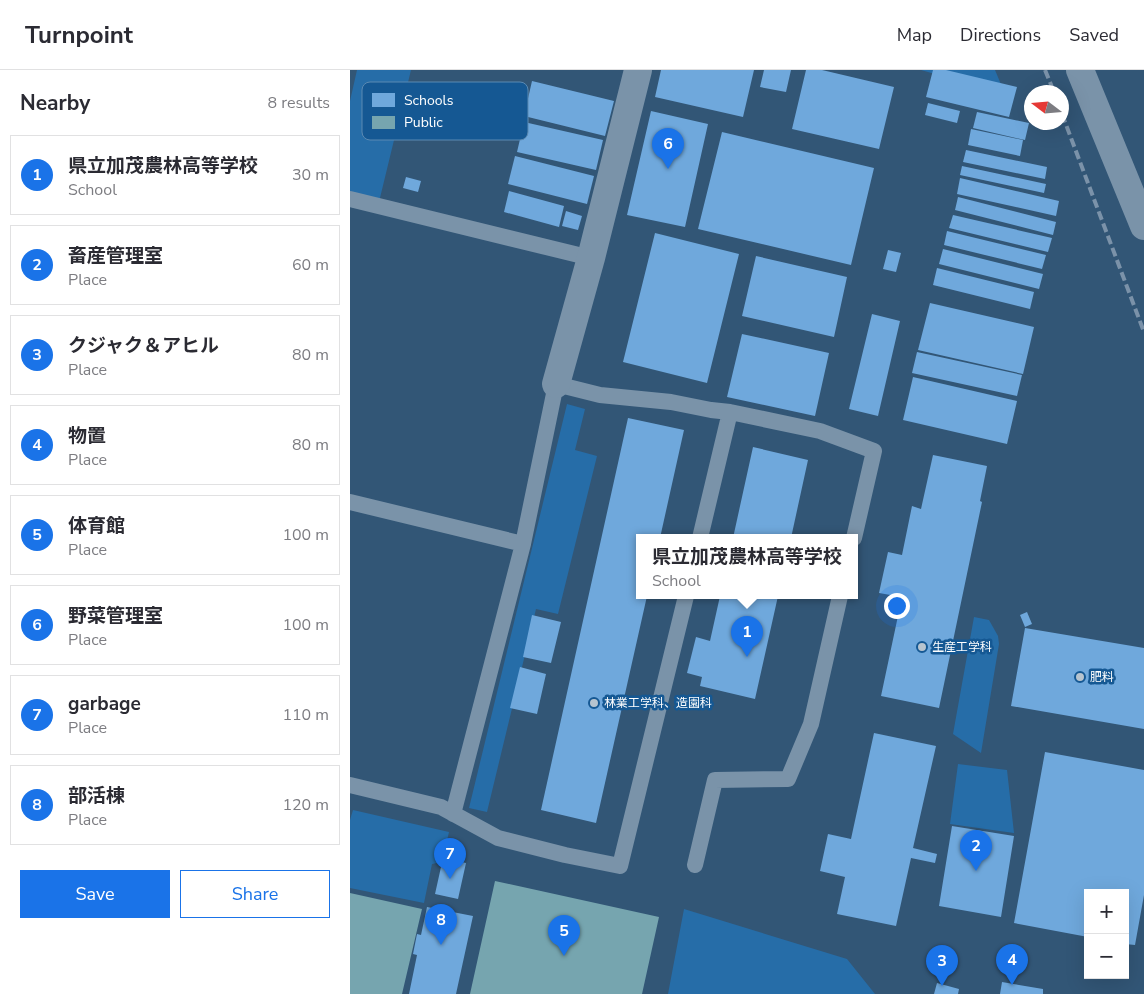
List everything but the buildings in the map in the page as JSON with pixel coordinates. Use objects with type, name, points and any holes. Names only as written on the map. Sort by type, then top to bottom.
[{"type":"street","points":[[556,384],[591,258],[638,70]]},
{"type":"street","points":[[1080,70],[1144,226]]},
{"type":"lane","points":[[350,199],[591,258]]},
{"type":"lane","points":[[454,814],[523,544],[556,384],[600,395],[671,402],[820,430],[874,451],[855,534]]},
{"type":"lane","points":[[701,534],[730,412]]},
{"type":"lane","points":[[350,502],[523,544]]},
{"type":"lane","points":[[350,785],[441,807],[498,838],[565,855],[620,866],[685,599]]},
{"type":"lane","points":[[695,865],[715,780],[788,779],[811,724],[839,599]]},
{"type":"shaded area","points":[[357,70],[411,70],[408,82],[362,82],[362,140],[394,140],[379,202],[350,194],[350,101]]},
{"type":"shaded area","points":[[921,70],[995,70],[1005,94],[1004,94]]},
{"type":"shaded area","points":[[567,404],[585,409],[575,450],[597,456],[558,614],[536,609],[487,812],[469,808]]},
{"type":"shaded area","points":[[974,617],[989,620],[998,636],[999,644],[981,753],[953,734]]},
{"type":"shaded area","points":[[958,764],[1007,770],[1014,833],[950,824]]},
{"type":"shaded area","points":[[353,810],[449,832],[442,862],[432,864],[424,903],[350,888],[350,820]]},
{"type":"shaded area","points":[[684,909],[847,959],[875,994],[668,994]]},
{"type":"railway","points":[[1045,70],[1051,85]]},
{"type":"railway","points":[[1068,130],[1144,332]]},
{"type":"place","name":"野菜管理室","points":[[668,169]]},
{"type":"place","name":"生産工学科","points":[[922,647]]},
{"type":"place","name":"県立加茂農林高等学校","points":[[747,657]]},
{"type":"place","name":"肥料","points":[[1080,677]]},
{"type":"place","name":"林業工学科、造園科","points":[[594,703]]},
{"type":"place","name":"畜産管理室","points":[[976,871]]},
{"type":"place","name":"garbage","points":[[450,879]]},
{"type":"place","name":"部活棟","points":[[441,945]]},
{"type":"place","name":"体育館","points":[[564,956]]},
{"type":"place","name":"物置","points":[[1012,985]]},
{"type":"place","name":"クジャク＆アヒル","points":[[942,986]]}]
